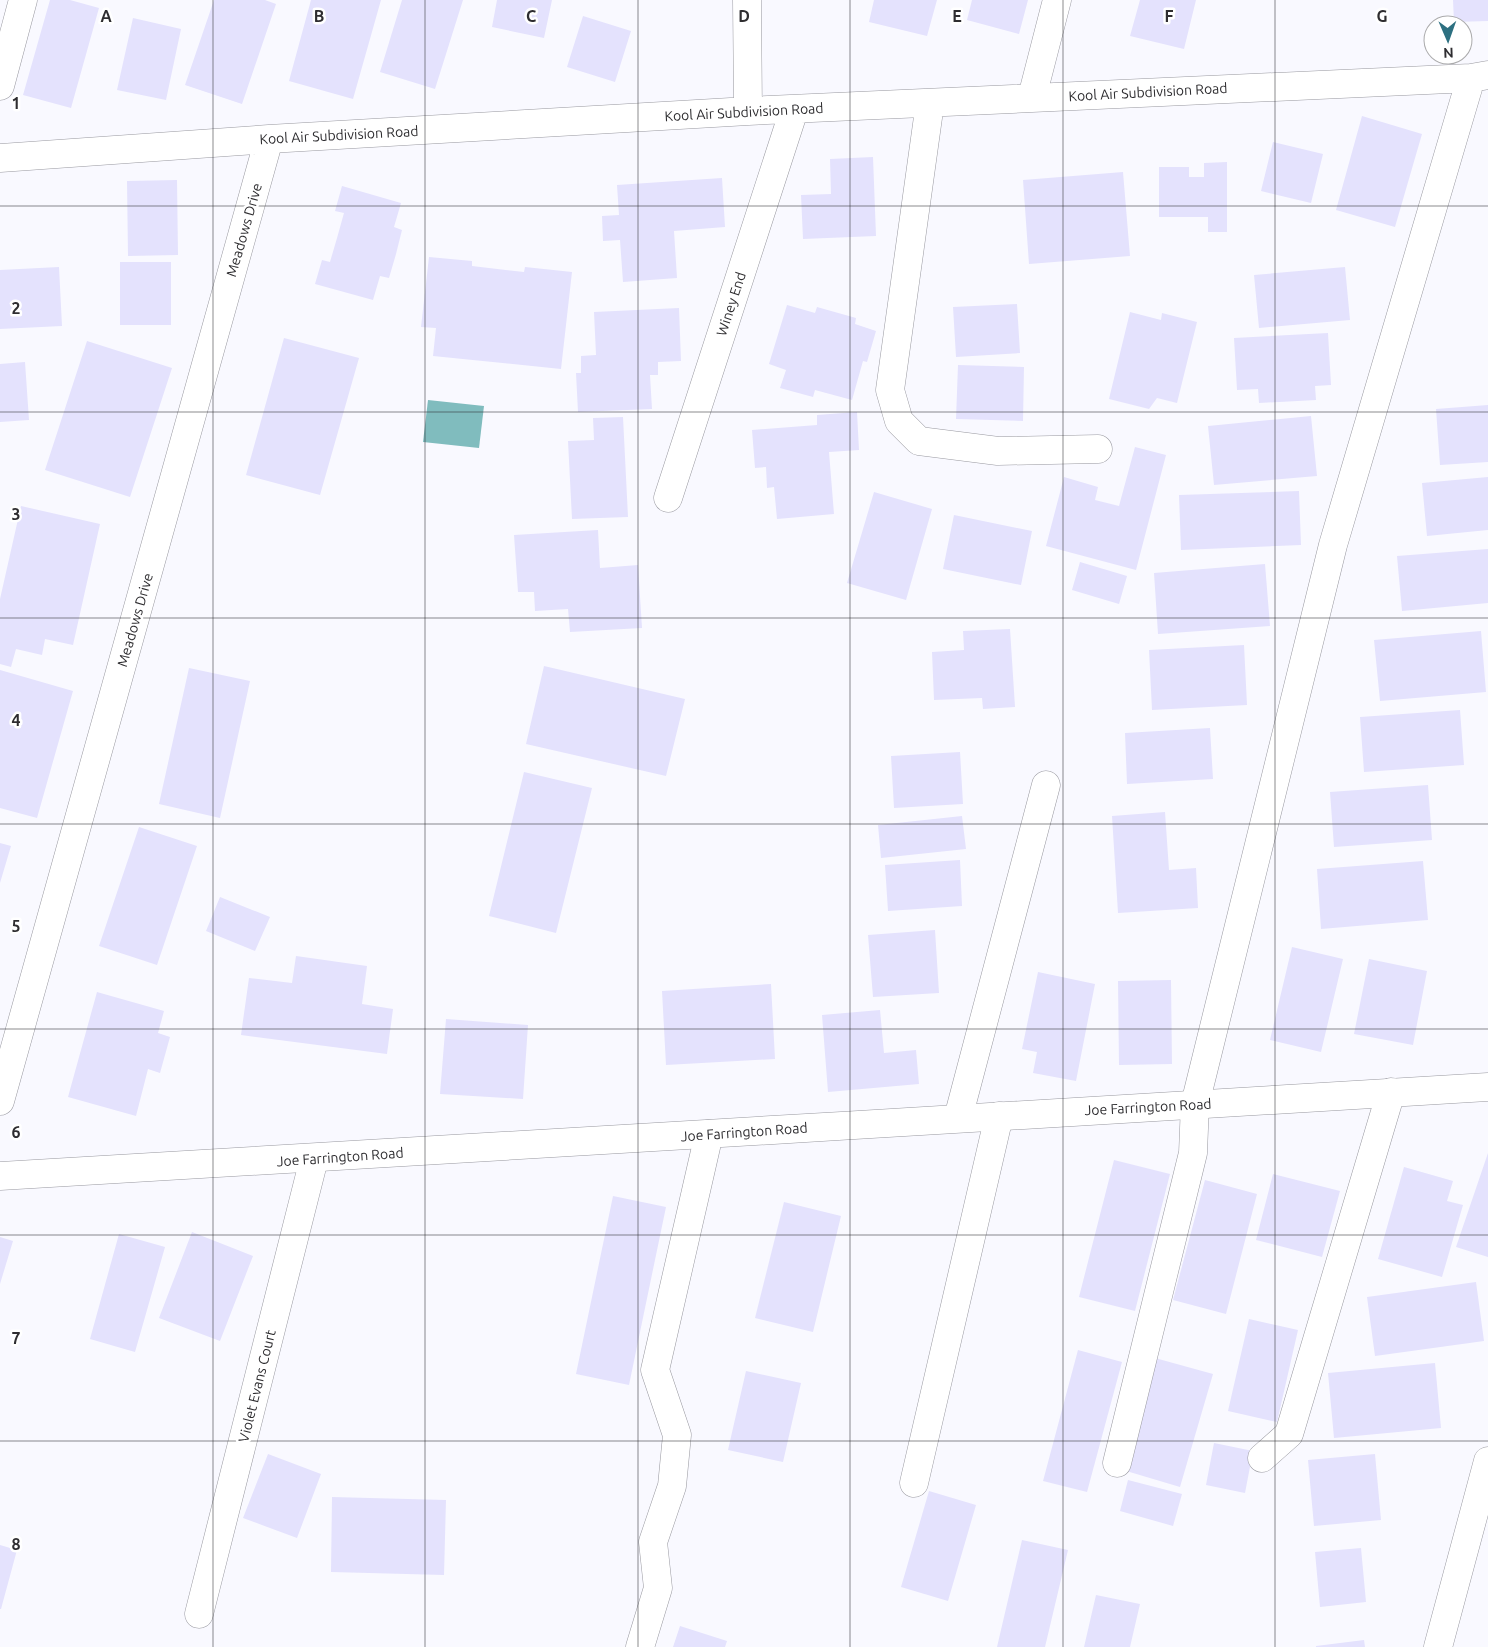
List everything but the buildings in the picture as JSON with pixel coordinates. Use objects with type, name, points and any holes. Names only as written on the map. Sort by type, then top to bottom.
[{"type":"street","points":[[0,86],[23,0]]},
{"type":"street","points":[[747,0],[748,111]]},
{"type":"street","points":[[1032,97],[1056,0]]},
{"type":"street","points":[[1117,1463],[1193,1153],[1195,1104],[1333,545],[1480,77]]},
{"type":"street","name":"Kool Air Subdivision Road","points":[[0,158],[269,139],[748,111],[1480,77]]},
{"type":"street","points":[[930,103],[890,390],[899,422],[919,440],[998,451],[1098,449]]},
{"type":"street","name":"Winey End","points":[[668,498],[794,110]]},
{"type":"street","name":"Meadows Drive","points":[[0,1101],[269,139]]},
{"type":"street","points":[[958,1118],[1046,785]]},
{"type":"street","name":"Joe Farrington Road","points":[[0,1176],[314,1159],[1488,1086]]},
{"type":"street","points":[[1262,1458],[1289,1434],[1391,1092]]},
{"type":"street","points":[[914,1483],[999,1116]]},
{"type":"street","points":[[640,1647],[658,1588],[654,1542],[672,1486],[677,1435],[655,1370],[709,1134]]},
{"type":"street","name":"Violet Evans Court","points":[[199,1614],[314,1159]]},
{"type":"street","points":[[1438,1647],[1488,1461]]},
{"type":"water","points":[[428,400],[484,406],[479,448],[423,442]]}]
